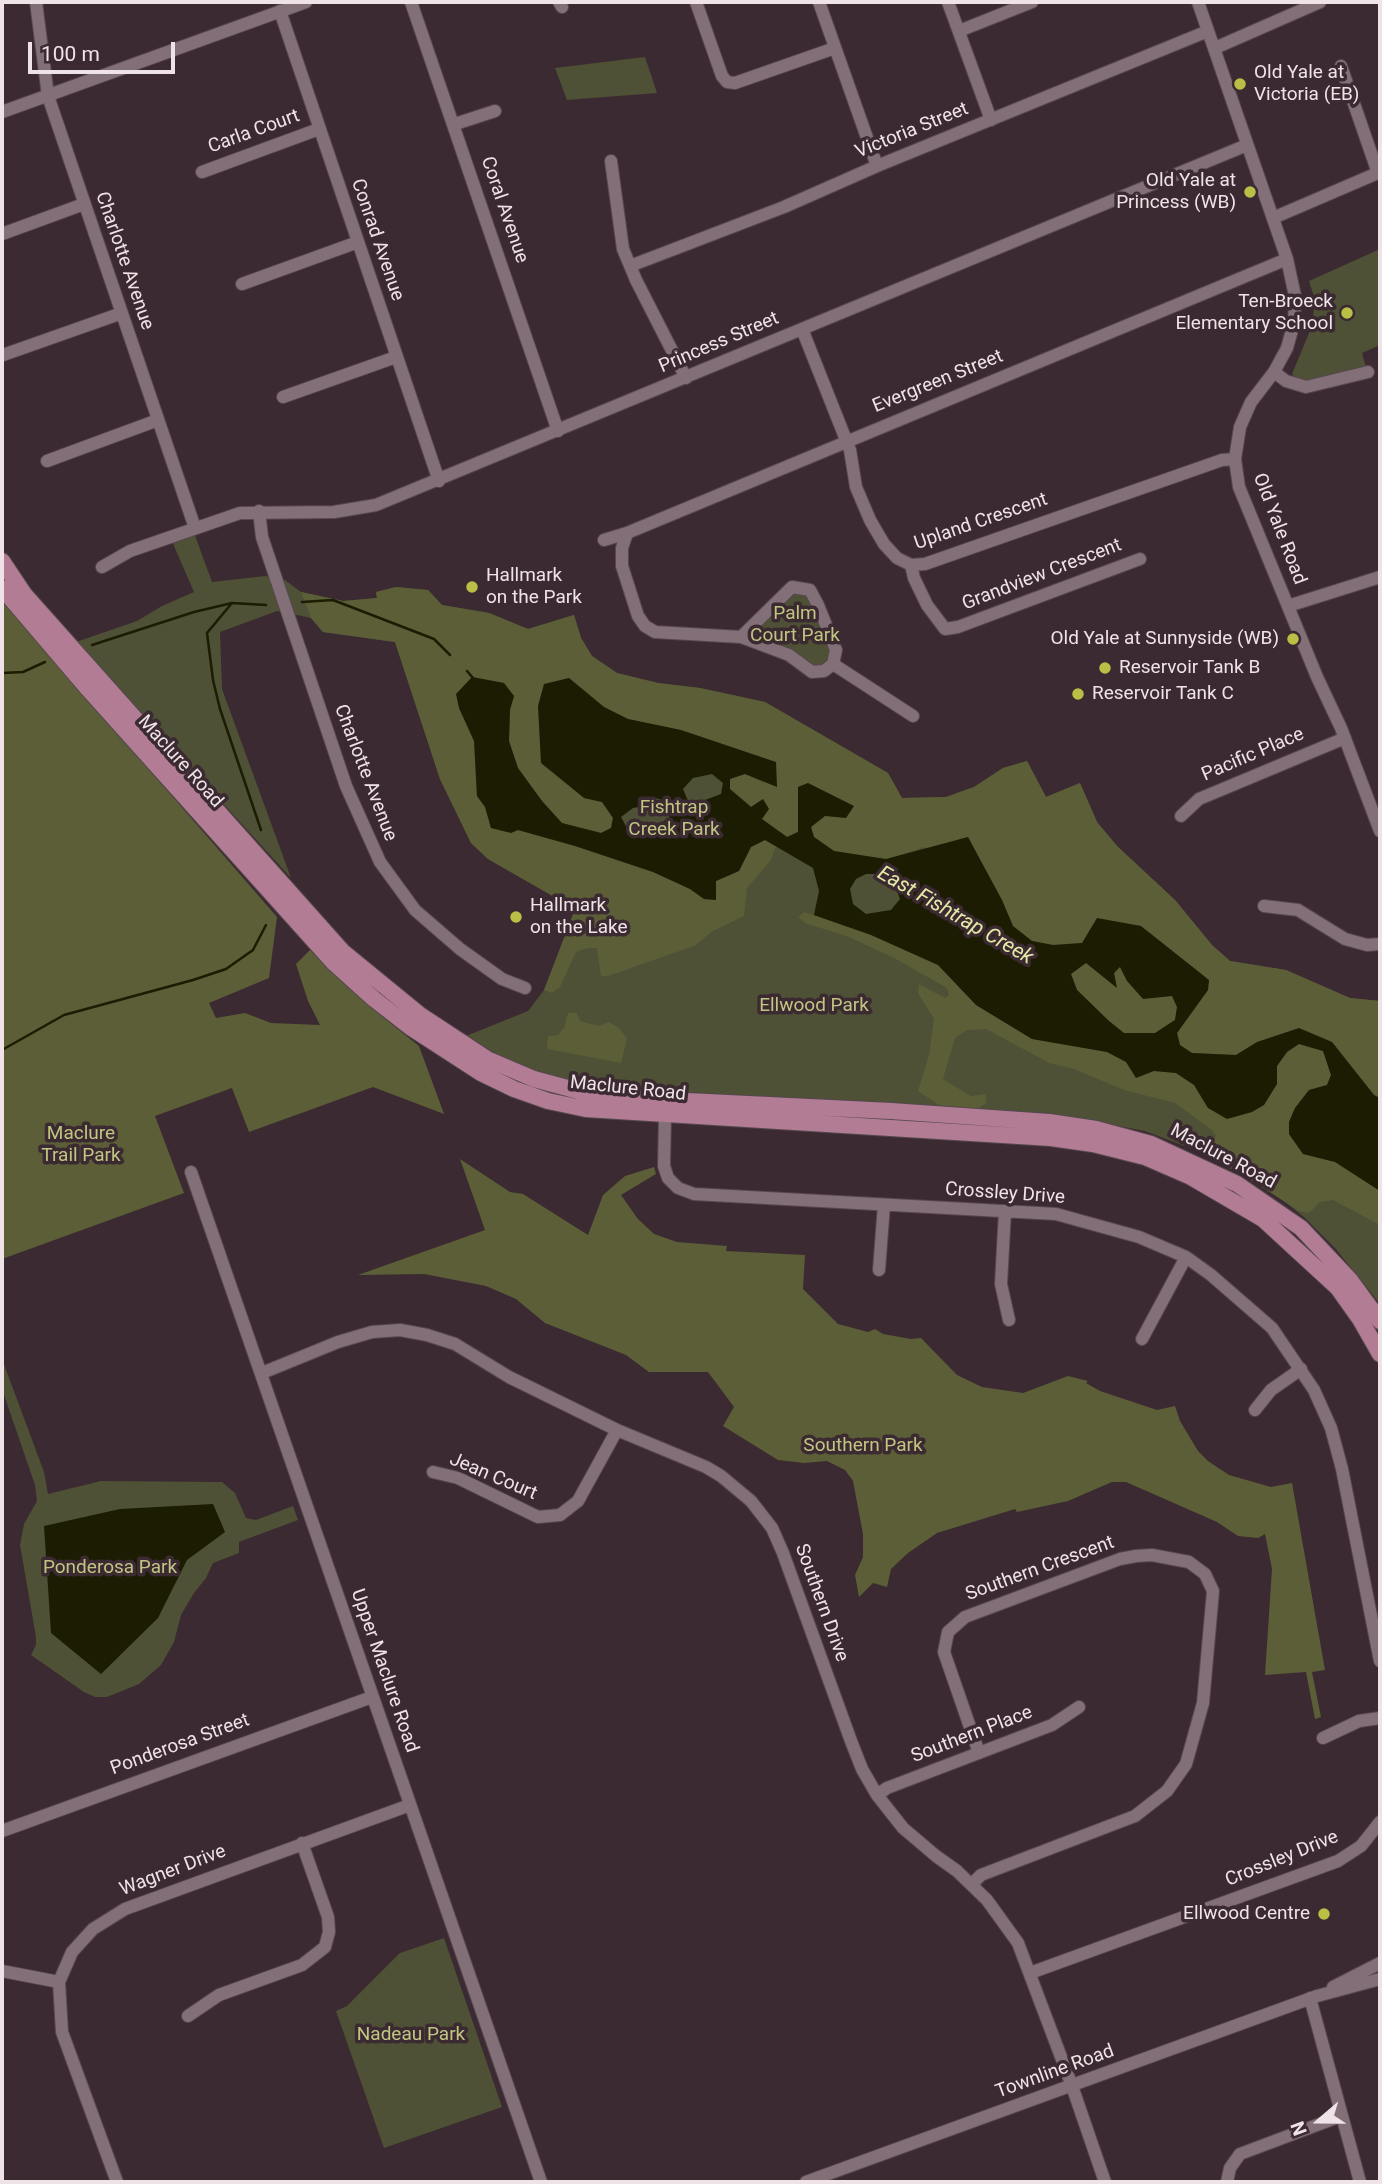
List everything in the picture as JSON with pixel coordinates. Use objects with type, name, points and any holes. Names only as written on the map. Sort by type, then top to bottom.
[{"type":"main road","name":"Maclure Road","points":[[2,561],[24,594],[57,632],[334,942],[379,983],[420,1015],[487,1059],[519,1074],[561,1088],[597,1094],[1049,1122],[1096,1129],[1151,1144],[1237,1184],[1301,1228],[1350,1280],[1380,1321]]},
{"type":"main road","name":"Maclure Road","points":[[2,588],[89,690],[332,962],[374,999],[442,1049],[481,1073],[548,1101],[586,1109],[1051,1138],[1093,1144],[1145,1157],[1191,1177],[1263,1219],[1338,1288],[1360,1318],[1380,1354]]},
{"type":"main road","points":[[666,1116],[677,1109],[722,1111],[738,1104]]},
{"type":"street","name":"Charlotte Avenue","points":[[36,2],[48,96],[195,528]]},
{"type":"street","points":[[2,112],[306,2]]},
{"type":"street","name":"Coral Avenue","points":[[411,2],[558,431]]},
{"type":"street","points":[[696,2],[722,76],[727,82],[736,83],[835,48]]},
{"type":"street","points":[[819,2],[877,166]]},
{"type":"street","points":[[948,2],[991,120]]},
{"type":"street","points":[[959,31],[1032,2]]},
{"type":"street","name":"Old Yale Road","points":[[1198,2],[1287,260],[1295,296],[1294,323],[1287,348],[1274,372],[1256,393],[1245,413],[1236,446],[1239,487],[1345,738],[1380,831]]},
{"type":"street","points":[[1215,48],[1320,2]]},
{"type":"street","name":"Conrad Avenue","points":[[280,11],[439,481]]},
{"type":"street","name":"Victoria Street","points":[[631,267],[784,207],[877,166],[1208,31]]},
{"type":"street","points":[[1273,218],[1379,173],[1341,65]]},
{"type":"street","points":[[454,124],[495,111]]},
{"type":"street","name":"Carla Court","points":[[202,172],[319,129]]},
{"type":"street","name":"Princess Street","points":[[102,567],[130,551],[240,513],[334,512],[376,505],[1247,145]]},
{"type":"street","points":[[611,161],[623,248],[686,378]]},
{"type":"street","points":[[2,234],[84,204]]},
{"type":"street","points":[[242,284],[358,242]]},
{"type":"street","name":"Evergreen Street","points":[[604,540],[627,533],[1287,260]]},
{"type":"street","points":[[3,355],[122,313]]},
{"type":"street","name":"Upland Crescent","points":[[802,329],[846,441],[856,487],[870,520],[884,544],[897,558],[911,565],[925,564],[1222,460],[1236,459]]},
{"type":"street","points":[[283,397],[396,356]]},
{"type":"street","points":[[1274,372],[1286,381],[1306,387],[1368,372]]},
{"type":"street","points":[[47,461],[158,420]]},
{"type":"street","name":"Charlotte Avenue","points":[[259,511],[262,537],[331,743],[360,821],[380,862],[415,910],[460,949],[502,979],[526,988]]},
{"type":"street","points":[[627,533],[622,548],[622,566],[638,616],[645,626],[655,632],[741,637],[789,655],[812,672],[824,671],[833,664],[836,650],[810,590],[792,587],[741,637]]},
{"type":"street","name":"Grandview Crescent","points":[[911,565],[927,605],[945,629],[958,627],[1140,559]]},
{"type":"street","points":[[1288,606],[1380,577]]},
{"type":"street","points":[[833,664],[913,716]]},
{"type":"street","name":"Pacific Place","points":[[1181,816],[1199,799],[1345,738]]},
{"type":"street","points":[[1264,906],[1298,910],[1345,939],[1367,945],[1380,943]]},
{"type":"street","name":"Crossley Drive","points":[[666,1116],[663,1161],[668,1178],[678,1188],[694,1194],[1056,1214],[1139,1237],[1186,1257],[1240,1298],[1272,1328],[1301,1369],[1331,1428],[1342,1469],[1380,1661]]},
{"type":"street","name":"Upper Maclure Road","points":[[191,1172],[541,2182]]},
{"type":"street","points":[[879,1270],[884,1205]]},
{"type":"street","points":[[1005,1211],[1001,1284],[1009,1320]]},
{"type":"street","points":[[1142,1339],[1186,1257]]},
{"type":"street","name":"Southern Drive","points":[[262,1373],[338,1342],[372,1332],[400,1330],[427,1335],[455,1344],[509,1377],[617,1430],[706,1467],[751,1501],[772,1528],[783,1553],[851,1741],[862,1769],[877,1795],[903,1828],[972,1884],[1004,1921],[1018,1943],[1105,2182]]},
{"type":"street","points":[[1255,1410],[1271,1390],[1301,1369]]},
{"type":"street","name":"Jean Court","points":[[433,1472],[458,1479],[538,1517],[560,1515],[578,1501],[617,1430]]},
{"type":"street","name":"Southern Crescent","points":[[972,1884],[981,1875],[1135,1816],[1167,1791],[1186,1764],[1203,1703],[1213,1591],[1206,1574],[1189,1562],[1152,1555],[1136,1556],[1120,1559],[965,1617],[948,1632],[944,1652],[979,1752]]},
{"type":"street","name":"Ponderosa Street","points":[[2,1831],[372,1697]]},
{"type":"street","name":"Southern Place","points":[[877,1795],[887,1788],[1052,1725],[1079,1707]]},
{"type":"street","points":[[1323,1738],[1359,1721],[1380,1718]]},
{"type":"street","name":"Wagner Drive","points":[[117,2182],[62,2032],[59,2016],[59,1982],[68,1959],[81,1941],[93,1928],[117,1913],[410,1805]]},
{"type":"street","name":"Crossley Drive","points":[[1030,1973],[1338,1861],[1361,1846],[1380,1822]]},
{"type":"street","points":[[188,2016],[219,1995],[302,1965],[325,1947],[329,1932],[328,1917],[302,1843]]},
{"type":"street","name":"Townline Road","points":[[1313,1997],[1380,1963]]},
{"type":"street","points":[[2,1971],[59,1982]]},
{"type":"street","name":"Townline Road","points":[[806,2182],[1313,1997],[1380,1979]]},
{"type":"street","points":[[1313,1997],[1360,2182]]},
{"type":"street","points":[[1227,2182],[1230,2168],[1240,2154],[1342,2116]]},
{"type":"green space","points":[[645,57],[657,93],[567,100],[555,68]]},
{"type":"green space","name":"Ten-Broeck Elementary School","points":[[1380,249],[1380,345],[1362,353],[1366,367],[1304,381],[1297,379],[1292,374],[1312,326],[1315,300],[1309,281]]},
{"type":"green space","name":"Fishtrap Creek Park","points":[[193,530],[212,582],[265,576],[285,580],[301,592],[343,601],[377,598],[376,592],[396,587],[428,590],[442,605],[489,613],[528,629],[574,615],[581,638],[592,656],[617,673],[765,702],[888,773],[902,798],[946,797],[974,787],[1003,768],[1027,761],[1046,797],[1080,783],[1097,822],[1117,846],[1175,900],[1212,945],[1230,961],[1286,970],[1350,998],[1380,1001],[1380,1304],[1335,1248],[1304,1217],[1276,1195],[1203,1153],[1145,1131],[1071,1117],[594,1087],[543,1076],[510,1062],[466,1036],[528,1011],[544,990],[576,909],[488,859],[471,843],[440,779],[395,642],[323,632],[311,618],[277,611],[220,632],[222,689],[291,878],[76,642],[137,621],[194,592],[171,539]]},
{"type":"green space","points":[[396,587],[428,590],[442,605],[489,613],[528,629],[574,615],[581,638],[592,656],[617,673],[765,702],[888,773],[902,798],[946,797],[974,787],[1003,768],[1027,761],[1046,797],[1080,783],[1097,822],[1117,846],[1175,900],[1212,945],[1230,961],[1286,970],[1350,998],[1380,1001],[1380,1098],[1374,1095],[1332,1042],[1257,1042],[1236,1055],[1192,1053],[1180,1045],[1177,1033],[1208,990],[1082,943],[1053,945],[1032,941],[1013,926],[1002,900],[924,847],[886,860],[834,851],[814,837],[811,827],[825,815],[798,787],[798,832],[787,837],[761,819],[763,799],[752,807],[730,789],[730,779],[745,774],[766,784],[681,730],[628,719],[604,707],[569,678],[538,706],[540,727],[584,798],[602,802],[613,818],[611,828],[601,833],[561,823],[518,768],[509,741],[510,710],[504,683],[472,677],[459,708],[474,741],[477,796],[485,806],[491,828],[518,830],[575,846],[653,872],[690,889],[704,899],[716,900],[716,881],[739,871],[751,847],[765,840],[776,846],[771,860],[747,888],[744,916],[713,931],[694,946],[608,976],[601,976],[597,948],[576,952],[560,987],[552,993],[544,990],[575,909],[488,859],[471,843],[440,779],[395,642],[323,632],[311,618],[301,592],[343,601],[377,598],[376,592]]},
{"type":"green space","name":"Palm Court Park","points":[[794,590],[808,594],[830,649],[828,659],[821,665],[813,666],[753,635]]},
{"type":"green space","name":"Maclure Trail Park","points":[[2,600],[277,917],[269,978],[209,1003],[216,1018],[245,1013],[271,1023],[320,1025],[308,1001],[296,964],[310,950],[369,1006],[419,1046],[444,1114],[373,1087],[249,1132],[232,1088],[155,1116],[184,1193],[2,1259]]},
{"type":"green space","points":[[804,912],[871,935],[938,965],[976,1005],[1032,1039],[1107,1052],[1126,1062],[1154,1071],[1176,1073],[1194,1085],[1208,1108],[1277,1084],[1277,1066],[1287,1052],[1299,1044],[1323,1051],[1331,1075],[1327,1085],[1309,1090],[1295,1108],[1289,1122],[1289,1134],[1303,1154],[1335,1162],[1380,1191],[1380,1225],[1333,1200],[1320,1202],[1309,1213],[1299,1211],[1209,1153],[1216,1136],[1213,1131],[1175,1103],[1124,1090],[1074,1069],[1049,1063],[986,1029],[967,1030],[955,1038],[943,1079],[971,1096],[986,1094],[986,1103],[973,1112],[939,1105],[918,1091],[929,1055],[934,1019],[918,993],[919,984],[945,998],[949,995],[947,988],[894,958],[849,937],[805,923],[798,917]]},
{"type":"green space","points":[[1086,962],[1116,987],[1114,973],[1120,966],[1127,981],[1172,996],[1177,1007],[1175,1020],[1155,1033],[1124,1033],[1077,990],[1071,974]]},
{"type":"green space","points":[[568,1013],[577,1013],[580,1021],[599,1026],[609,1022],[619,1028],[627,1039],[621,1063],[547,1049],[548,1036],[558,1035],[564,1028]]},
{"type":"green space","name":"Southern Park","points":[[460,1159],[510,1192],[523,1194],[588,1235],[603,1195],[625,1176],[654,1167],[656,1174],[621,1195],[638,1219],[654,1234],[677,1242],[727,1246],[726,1251],[805,1255],[803,1289],[838,1324],[868,1332],[875,1329],[883,1334],[921,1338],[957,1375],[982,1387],[1023,1393],[1068,1376],[1088,1381],[1086,1383],[1100,1391],[1157,1410],[1175,1406],[1180,1421],[1198,1451],[1229,1475],[1271,1487],[1292,1483],[1325,1670],[1312,1672],[1321,1717],[1315,1719],[1306,1672],[1265,1675],[1272,1569],[1265,1534],[1258,1538],[1238,1536],[1217,1522],[1126,1482],[1112,1482],[1068,1501],[1017,1512],[1015,1509],[937,1533],[908,1553],[891,1569],[887,1587],[873,1583],[859,1597],[855,1575],[863,1557],[863,1534],[853,1481],[845,1470],[827,1461],[804,1463],[778,1460],[723,1426],[734,1407],[708,1372],[649,1372],[626,1355],[545,1323],[516,1299],[486,1286],[424,1274],[358,1275],[485,1230]]},
{"type":"green space","name":"Ponderosa Park","points":[[2,1359],[44,1472],[48,1494],[101,1481],[222,1482],[235,1493],[246,1518],[256,1520],[293,1506],[298,1520],[239,1542],[239,1553],[213,1563],[181,1615],[174,1642],[161,1665],[139,1684],[107,1697],[95,1697],[84,1692],[31,1655],[36,1645],[36,1637],[20,1545],[24,1524],[37,1501],[35,1485],[2,1389]]},
{"type":"green space","name":"Nadeau Park","points":[[444,1938],[502,2107],[384,2148],[336,2011],[347,2006],[400,1953]]},
{"type":"water","points":[[472,677],[504,683],[514,696],[510,710],[509,741],[518,768],[562,823],[601,833],[611,828],[613,818],[602,802],[584,798],[541,763],[538,706],[544,684],[569,678],[604,707],[628,719],[681,730],[776,762],[777,787],[745,774],[730,779],[730,789],[751,807],[763,799],[769,809],[762,819],[787,837],[798,832],[798,787],[808,783],[854,806],[846,818],[825,816],[811,827],[814,837],[834,851],[886,859],[968,837],[1013,926],[1032,941],[1053,945],[1082,943],[1097,918],[1141,926],[1209,980],[1208,990],[1177,1033],[1180,1045],[1192,1053],[1236,1055],[1257,1042],[1299,1028],[1332,1042],[1374,1095],[1380,1098],[1380,1191],[1335,1162],[1303,1154],[1289,1134],[1289,1122],[1295,1108],[1309,1090],[1327,1085],[1331,1075],[1323,1051],[1299,1044],[1287,1052],[1277,1066],[1277,1084],[1264,1105],[1252,1112],[1227,1119],[1208,1108],[1194,1085],[1176,1073],[1154,1071],[1136,1078],[1126,1062],[1107,1052],[1032,1039],[976,1005],[938,965],[871,935],[814,915],[819,891],[813,868],[765,840],[751,847],[739,871],[716,881],[716,900],[704,899],[690,889],[653,872],[575,846],[518,830],[511,833],[491,828],[485,807],[477,796],[474,741],[459,708],[456,694]],"holes":[[[712,774],[723,783],[721,794],[705,800],[688,801],[683,789],[693,778]],[[652,797],[673,803],[669,818],[641,835],[629,832],[621,817],[633,808],[649,805]],[[866,874],[880,874],[895,885],[900,899],[891,910],[866,914],[853,904],[850,889],[856,879]],[[1086,963],[1117,988],[1114,973],[1120,967],[1127,981],[1143,999],[1172,996],[1177,1007],[1175,1020],[1155,1033],[1124,1033],[1077,990],[1071,974]]]},
{"type":"water","points":[[213,1504],[225,1532],[187,1560],[158,1618],[101,1674],[51,1633],[44,1526],[120,1509]]},
{"type":"waterway","name":"East Fishtrap Creek","points":[[302,602],[333,600],[434,639],[450,655]]},
{"type":"waterway","points":[[232,603],[207,633],[213,680],[220,709],[261,830]]},
{"type":"waterway","name":"East Fishtrap Creek","points":[[92,645],[194,612],[232,603],[266,605]]},
{"type":"waterway","name":"East Fishtrap Creek","points":[[2,673],[23,672],[45,662]]},
{"type":"waterway","name":"East Fishtrap Creek","points":[[467,671],[473,678]]},
{"type":"waterway","points":[[2,1050],[64,1015],[226,969],[253,950],[266,925]]},
{"type":"place","name":"Old Yale at Victoria (EB)","points":[[1240,84]]},
{"type":"place","name":"Old Yale at Princess (WB)","points":[[1250,192]]},
{"type":"place","name":"Ten-Broeck Elementary School","points":[[1347,313]]},
{"type":"place","name":"Hallmark on the Park","points":[[472,587]]},
{"type":"place","name":"Old Yale at Sunnyside (WB)","points":[[1293,639]]},
{"type":"place","name":"Reservoir Tank B","points":[[1105,668]]},
{"type":"place","name":"Reservoir Tank C","points":[[1078,694]]},
{"type":"place","name":"Hallmark on the Lake","points":[[516,917]]},
{"type":"place","name":"Ellwood Centre","points":[[1324,1914]]},
{"type":"park label","name":"Ellwood Park","points":[[814,1006]]}]
